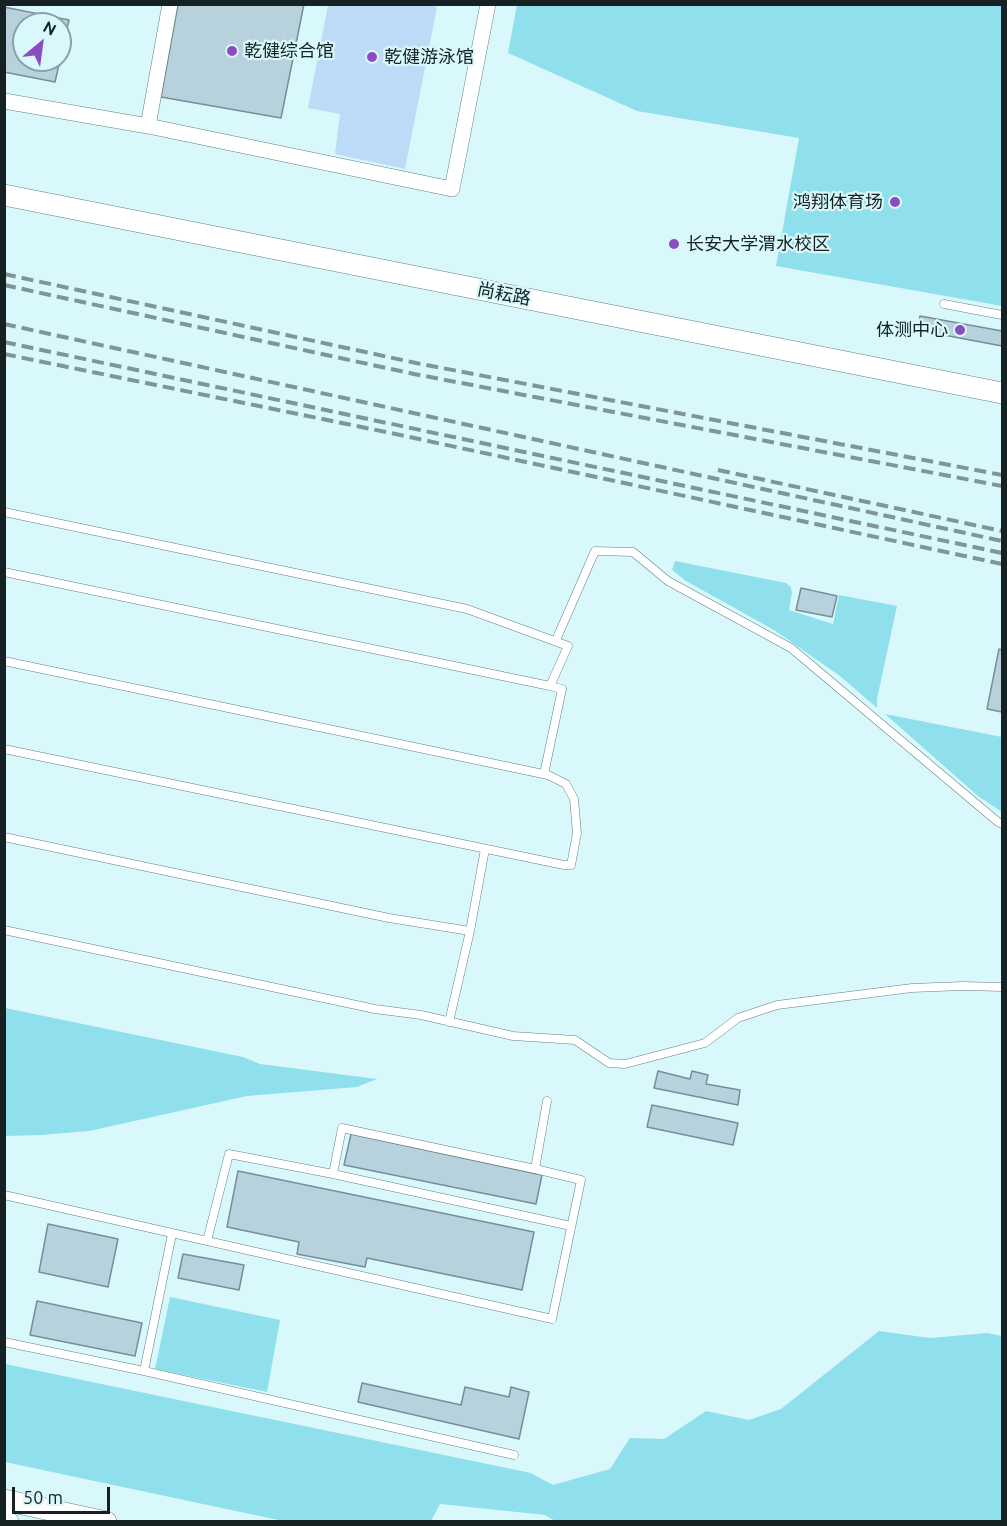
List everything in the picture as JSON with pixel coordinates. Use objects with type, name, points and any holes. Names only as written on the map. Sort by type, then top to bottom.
[{"type":"street","points":[[147,126],[170,4]]},
{"type":"street","points":[[4,101],[147,126],[452,189],[488,4]]},
{"type":"street","name":"尚耘路","points":[[4,195],[1002,393]]},
{"type":"street","points":[[4,1500],[106,1521]]},
{"type":"lane","points":[[944,304],[1002,315]]},
{"type":"lane","points":[[4,512],[467,609],[568,646],[550,686]]},
{"type":"lane","points":[[556,640],[595,551],[633,552],[668,581],[791,648],[1002,824]]},
{"type":"lane","points":[[4,572],[562,689],[544,774]]},
{"type":"lane","points":[[4,661],[544,774],[566,784],[574,799],[578,833],[571,865],[564,865],[4,749]]},
{"type":"lane","points":[[4,837],[389,918],[470,932]]},
{"type":"lane","points":[[449,1022],[470,932],[484,849]]},
{"type":"lane","points":[[4,930],[513,1036],[575,1040],[609,1063],[625,1064],[705,1043],[738,1018],[777,1005],[912,988],[1002,987]]},
{"type":"lane","points":[[534,1169],[548,1101]]},
{"type":"lane","points":[[4,1195],[552,1319],[581,1180],[342,1128],[333,1174]]},
{"type":"lane","points":[[207,1241],[229,1154],[333,1174],[571,1226]]},
{"type":"lane","points":[[144,1371],[172,1234]]},
{"type":"lane","points":[[4,1342],[144,1371],[514,1455]]},
{"type":"shaded area","name":"乾健游泳馆","points":[[425,4],[437,7],[405,169],[335,154],[340,114],[308,108],[328,5]]},
{"type":"shaded area","name":"鸿翔体育场","points":[[517,5],[1002,5],[1002,306],[776,266],[799,138],[637,111],[508,53]]},
{"type":"shaded area","points":[[675,561],[786,583],[791,587],[792,593],[789,610],[833,624],[839,595],[897,606],[877,708],[840,676],[774,630],[686,581],[672,570]]},
{"type":"shaded area","points":[[885,714],[1002,737],[1002,812],[978,796]]},
{"type":"shaded area","points":[[5,1008],[243,1057],[260,1064],[377,1079],[357,1087],[247,1096],[89,1131],[5,1136]]},
{"type":"shaded area","points":[[170,1297],[280,1320],[267,1392],[155,1369]]},
{"type":"shaded area","points":[[879,1331],[930,1338],[987,1333],[1002,1336],[1002,1521],[557,1522],[545,1515],[440,1504],[431,1521],[283,1521],[5,1462],[5,1364],[531,1473],[553,1485],[610,1469],[630,1438],[664,1439],[706,1411],[749,1420],[781,1409]]},
{"type":"building","name":"乾健综合馆","points":[[178,4],[304,4],[281,118],[161,97]]},
{"type":"building","points":[[4,7],[29,12],[12,12],[12,72],[57,72],[55,82],[4,72]]},
{"type":"building","name":"体测中心","points":[[920,316],[1002,331],[1002,346],[917,330]]},
{"type":"building","points":[[801,588],[837,596],[832,617],[796,610]]},
{"type":"building","points":[[999,649],[1002,650],[1002,712],[987,709]]},
{"type":"building","points":[[658,1071],[690,1079],[692,1071],[708,1075],[706,1084],[740,1090],[738,1105],[654,1088]]},
{"type":"building","points":[[652,1105],[738,1123],[733,1145],[647,1127]]},
{"type":"building","points":[[351,1134],[542,1175],[536,1204],[344,1165]]},
{"type":"building","points":[[238,1171],[534,1232],[522,1290],[367,1258],[365,1267],[297,1254],[299,1242],[227,1227]]},
{"type":"building","points":[[48,1224],[118,1239],[108,1287],[39,1272]]},
{"type":"building","points":[[183,1254],[244,1265],[239,1290],[178,1278]]},
{"type":"building","points":[[37,1301],[142,1323],[135,1356],[30,1335]]},
{"type":"building","points":[[362,1383],[461,1405],[465,1387],[509,1397],[511,1387],[529,1392],[519,1439],[358,1402]]},
{"type":"railway","points":[[4,274],[416,363],[1002,475]]},
{"type":"railway","points":[[4,285],[414,374],[1002,486]]},
{"type":"railway","points":[[4,324],[1002,541]]},
{"type":"railway","points":[[4,342],[1002,553]]},
{"type":"railway","points":[[4,354],[386,432],[1002,564]]},
{"type":"railway","points":[[718,470],[1002,531]]},
{"type":"place","name":"乾健综合馆","points":[[232,51]]},
{"type":"place","name":"乾健游泳馆","points":[[372,57]]},
{"type":"place","name":"鸿翔体育场","points":[[895,202]]},
{"type":"place","name":"长安大学渭水校区","points":[[674,244]]},
{"type":"place","name":"体测中心","points":[[960,330]]}]
